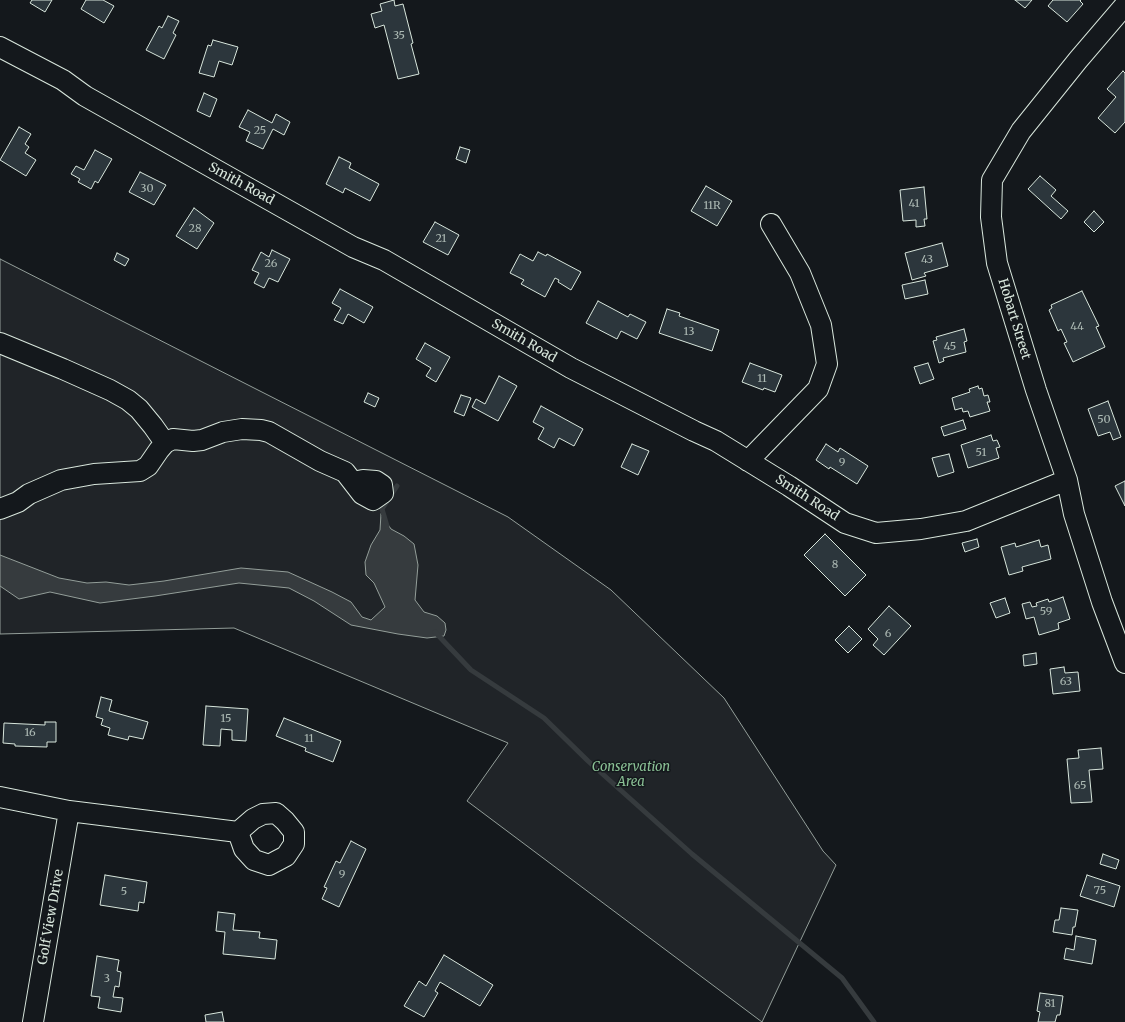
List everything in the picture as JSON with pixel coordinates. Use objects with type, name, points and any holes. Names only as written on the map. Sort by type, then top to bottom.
[{"type":"street","name":"Hobart Street","points":[[1125,5],[1078,60],[1021,131],[992,180],[991,217],[996,263],[1036,390],[1067,480],[1074,514],[1102,602],[1125,663]]},
{"type":"street","name":"Smith Road","points":[[0,47],[63,80],[85,96],[353,247],[384,260],[571,368],[694,432],[716,441],[845,523],[876,533],[921,529],[966,521],[1067,480]]},
{"type":"street","points":[[748,461],[818,388],[827,364],[821,325],[800,273],[771,224]]},
{"type":"street","points":[[0,343],[63,369],[110,390],[128,400],[139,409],[165,444]]},
{"type":"street","points":[[0,509],[18,502],[29,494],[61,480],[94,474],[140,471],[148,466],[165,444],[173,439],[193,441],[202,440],[223,432],[242,429],[269,432],[320,461],[345,472],[353,482]]},
{"type":"street","points":[[0,797],[69,811],[238,832]]},
{"type":"street","name":"Golf View Drive","points":[[33,1022],[69,811]]},
{"type":"green space","name":"Conservation Area","points":[[0,259],[508,517],[611,590],[724,698],[823,851],[836,865],[762,1022],[467,801],[508,743],[234,628],[0,634]]},
{"type":"shaded area","points":[[381,514],[391,529],[404,536],[414,544],[418,565],[415,600],[424,612],[437,616],[445,623],[446,630],[444,636],[427,638],[351,625],[314,601],[289,588],[239,583],[100,603],[50,592],[19,599],[0,586],[0,555],[59,578],[87,583],[106,582],[129,585],[164,581],[241,568],[288,572],[351,602],[362,617],[371,620],[385,607],[374,583],[366,575],[365,562],[371,545],[380,530]]},
{"type":"building","points":[[32,0],[52,0],[45,12],[30,3]]},
{"type":"building","points":[[86,0],[103,0],[114,6],[104,23],[81,9]]},
{"type":"building","points":[[394,0],[395,6],[403,4],[419,74],[398,79],[384,25],[375,28],[371,14],[382,11],[380,4]]},
{"type":"building","points":[[1015,0],[1032,0],[1025,8]]},
{"type":"building","points":[[1053,0],[1081,0],[1080,1],[1083,4],[1067,22],[1048,6]]},
{"type":"building","points":[[168,16],[179,21],[173,33],[176,35],[164,59],[146,50],[159,26],[162,28]]},
{"type":"building","points":[[213,40],[238,47],[232,65],[219,61],[214,77],[199,73],[208,45],[211,46]]},
{"type":"building","points":[[1123,71],[1125,73],[1125,122],[1115,133],[1098,118],[1116,97],[1107,89]]},
{"type":"building","points":[[204,93],[217,99],[210,117],[197,111]]},
{"type":"building","points":[[248,110],[272,123],[276,114],[290,122],[284,135],[273,129],[263,149],[246,141],[250,132],[239,127]]},
{"type":"building","points":[[19,127],[31,134],[25,144],[29,147],[25,153],[36,160],[26,176],[0,160]]},
{"type":"building","points":[[460,147],[470,150],[466,163],[456,159]]},
{"type":"building","points":[[95,150],[112,159],[98,183],[95,181],[91,189],[78,182],[80,179],[71,174],[76,166],[84,170]]},
{"type":"building","points":[[339,157],[351,163],[349,168],[379,184],[370,201],[345,188],[343,193],[326,184]]},
{"type":"building","points":[[140,172],[166,185],[154,205],[129,192]]},
{"type":"building","points":[[1040,176],[1056,190],[1051,196],[1068,211],[1061,219],[1028,189]]},
{"type":"building","points":[[706,186],[732,201],[717,226],[691,211]]},
{"type":"building","points":[[924,187],[927,219],[924,219],[925,226],[916,227],[916,220],[903,221],[900,190]]},
{"type":"building","points":[[194,208],[214,223],[197,249],[176,236]]},
{"type":"building","points":[[1094,211],[1104,222],[1094,232],[1084,222]]},
{"type":"building","points":[[435,222],[459,235],[448,255],[423,242]]},
{"type":"building","points":[[942,243],[948,266],[924,273],[926,276],[912,280],[905,253]]},
{"type":"building","points":[[272,250],[290,259],[278,282],[269,278],[264,288],[254,283],[259,273],[252,270],[261,252],[269,257]]},
{"type":"building","points":[[538,252],[546,256],[547,254],[581,272],[571,290],[558,282],[559,280],[555,278],[545,297],[521,284],[524,280],[510,273],[520,254],[533,261]]},
{"type":"building","points":[[117,253],[129,259],[125,266],[114,260]]},
{"type":"building","points":[[925,280],[928,294],[905,299],[902,285]]},
{"type":"building","points":[[340,289],[373,307],[364,323],[348,314],[343,324],[334,320],[341,308],[332,303]]},
{"type":"building","points":[[1082,291],[1099,326],[1096,327],[1105,347],[1073,362],[1064,343],[1067,342],[1061,329],[1058,331],[1049,310],[1052,308],[1051,305]]},
{"type":"building","points":[[598,301],[628,317],[630,314],[646,322],[637,339],[621,331],[617,339],[586,323]]},
{"type":"building","points":[[667,309],[680,313],[679,316],[719,330],[712,351],[659,333]]},
{"type":"building","points":[[964,329],[967,341],[964,342],[966,352],[943,358],[944,361],[939,363],[933,341],[937,340],[936,337]]},
{"type":"building","points":[[425,343],[450,357],[436,382],[426,376],[431,368],[416,359]]},
{"type":"building","points":[[750,363],[782,375],[775,392],[764,388],[763,390],[742,382]]},
{"type":"building","points":[[928,363],[934,379],[920,384],[914,367]]},
{"type":"building","points":[[499,376],[517,386],[498,421],[472,407],[476,399],[485,404]]},
{"type":"building","points":[[978,386],[979,389],[982,388],[984,396],[988,395],[990,402],[987,402],[990,411],[970,417],[968,411],[963,412],[962,408],[955,410],[952,398],[970,392],[969,389]]},
{"type":"building","points":[[368,393],[379,398],[375,407],[364,402]]},
{"type":"building","points":[[461,395],[471,398],[464,416],[454,412]]},
{"type":"building","points":[[1108,401],[1121,437],[1113,440],[1110,432],[1098,436],[1088,409]]},
{"type":"building","points":[[541,406],[583,429],[574,446],[559,438],[554,448],[538,439],[544,428],[533,422]]},
{"type":"building","points":[[963,420],[966,429],[944,436],[941,427]]},
{"type":"building","points":[[991,435],[993,441],[997,440],[1000,447],[996,448],[999,458],[968,468],[961,445]]},
{"type":"building","points":[[632,444],[649,451],[638,475],[621,467]]},
{"type":"building","points":[[826,444],[838,452],[840,448],[868,466],[857,484],[816,460]]},
{"type":"building","points":[[949,454],[954,472],[938,477],[932,458]]},
{"type":"building","points":[[1125,481],[1125,506],[1115,486]]},
{"type":"building","points":[[825,534],[866,575],[845,596],[804,555]]},
{"type":"building","points":[[977,539],[979,547],[965,552],[962,543]]},
{"type":"building","points":[[1039,540],[1041,547],[1048,545],[1051,559],[1022,567],[1023,571],[1009,575],[1001,547],[1015,543],[1016,547]]},
{"type":"building","points":[[1063,597],[1070,619],[1058,623],[1059,629],[1039,635],[1034,617],[1026,619],[1022,604],[1030,602],[1032,607],[1037,606],[1036,603],[1048,599],[1049,602]]},
{"type":"building","points":[[1005,598],[1010,613],[996,618],[990,603]]},
{"type":"building","points":[[889,606],[911,626],[884,655],[873,645],[878,639],[868,629]]},
{"type":"building","points":[[849,626],[862,639],[848,653],[835,640]]},
{"type":"building","points":[[1036,653],[1037,664],[1024,666],[1023,655]]},
{"type":"building","points":[[1064,667],[1065,673],[1078,672],[1080,691],[1053,694],[1050,669]]},
{"type":"building","points":[[101,697],[112,700],[109,711],[148,722],[143,739],[129,736],[128,740],[108,735],[110,728],[101,725],[103,719],[96,717]]},
{"type":"building","points":[[206,706],[248,709],[246,741],[232,740],[232,730],[221,729],[220,746],[203,745]]},
{"type":"building","points":[[284,718],[341,741],[333,762],[305,751],[306,748],[276,736]]},
{"type":"building","points":[[45,722],[56,722],[56,742],[47,742],[47,747],[15,746],[15,744],[3,743],[4,723],[45,725]]},
{"type":"building","points":[[1101,748],[1103,769],[1089,770],[1092,802],[1071,803],[1067,759],[1079,758],[1078,750]]},
{"type":"building","points":[[351,841],[366,849],[339,907],[322,899],[327,888],[324,887],[336,861],[340,863]]},
{"type":"building","points":[[1103,854],[1119,860],[1116,869],[1100,864]]},
{"type":"building","points":[[105,875],[147,882],[144,903],[139,902],[138,911],[100,905]]},
{"type":"building","points":[[1087,875],[1120,886],[1114,907],[1080,896]]},
{"type":"building","points":[[1061,908],[1078,910],[1072,935],[1053,932],[1055,920],[1059,920]]},
{"type":"building","points":[[218,912],[235,914],[233,930],[260,932],[259,938],[277,940],[275,959],[223,954],[225,932],[216,931]]},
{"type":"building","points":[[1076,936],[1096,940],[1092,964],[1064,959],[1066,948],[1074,950]]},
{"type":"building","points":[[444,955],[493,985],[480,1006],[440,982],[435,991],[438,993],[424,1017],[404,1006],[419,981],[426,986]]},
{"type":"building","points":[[97,956],[119,960],[117,971],[121,972],[119,987],[115,986],[113,997],[123,998],[121,1012],[98,1008],[100,997],[91,996]]},
{"type":"building","points":[[1040,993],[1063,996],[1060,1015],[1057,1015],[1055,1022],[1038,1022],[1040,1012],[1037,1011]]},
{"type":"building","points":[[222,1012],[224,1022],[206,1022],[205,1015]]},
{"type":"waterway","points":[[387,526],[382,509],[397,486]]},
{"type":"waterway","points":[[435,632],[471,670],[544,718],[588,761],[692,854],[842,978],[874,1022]]}]
